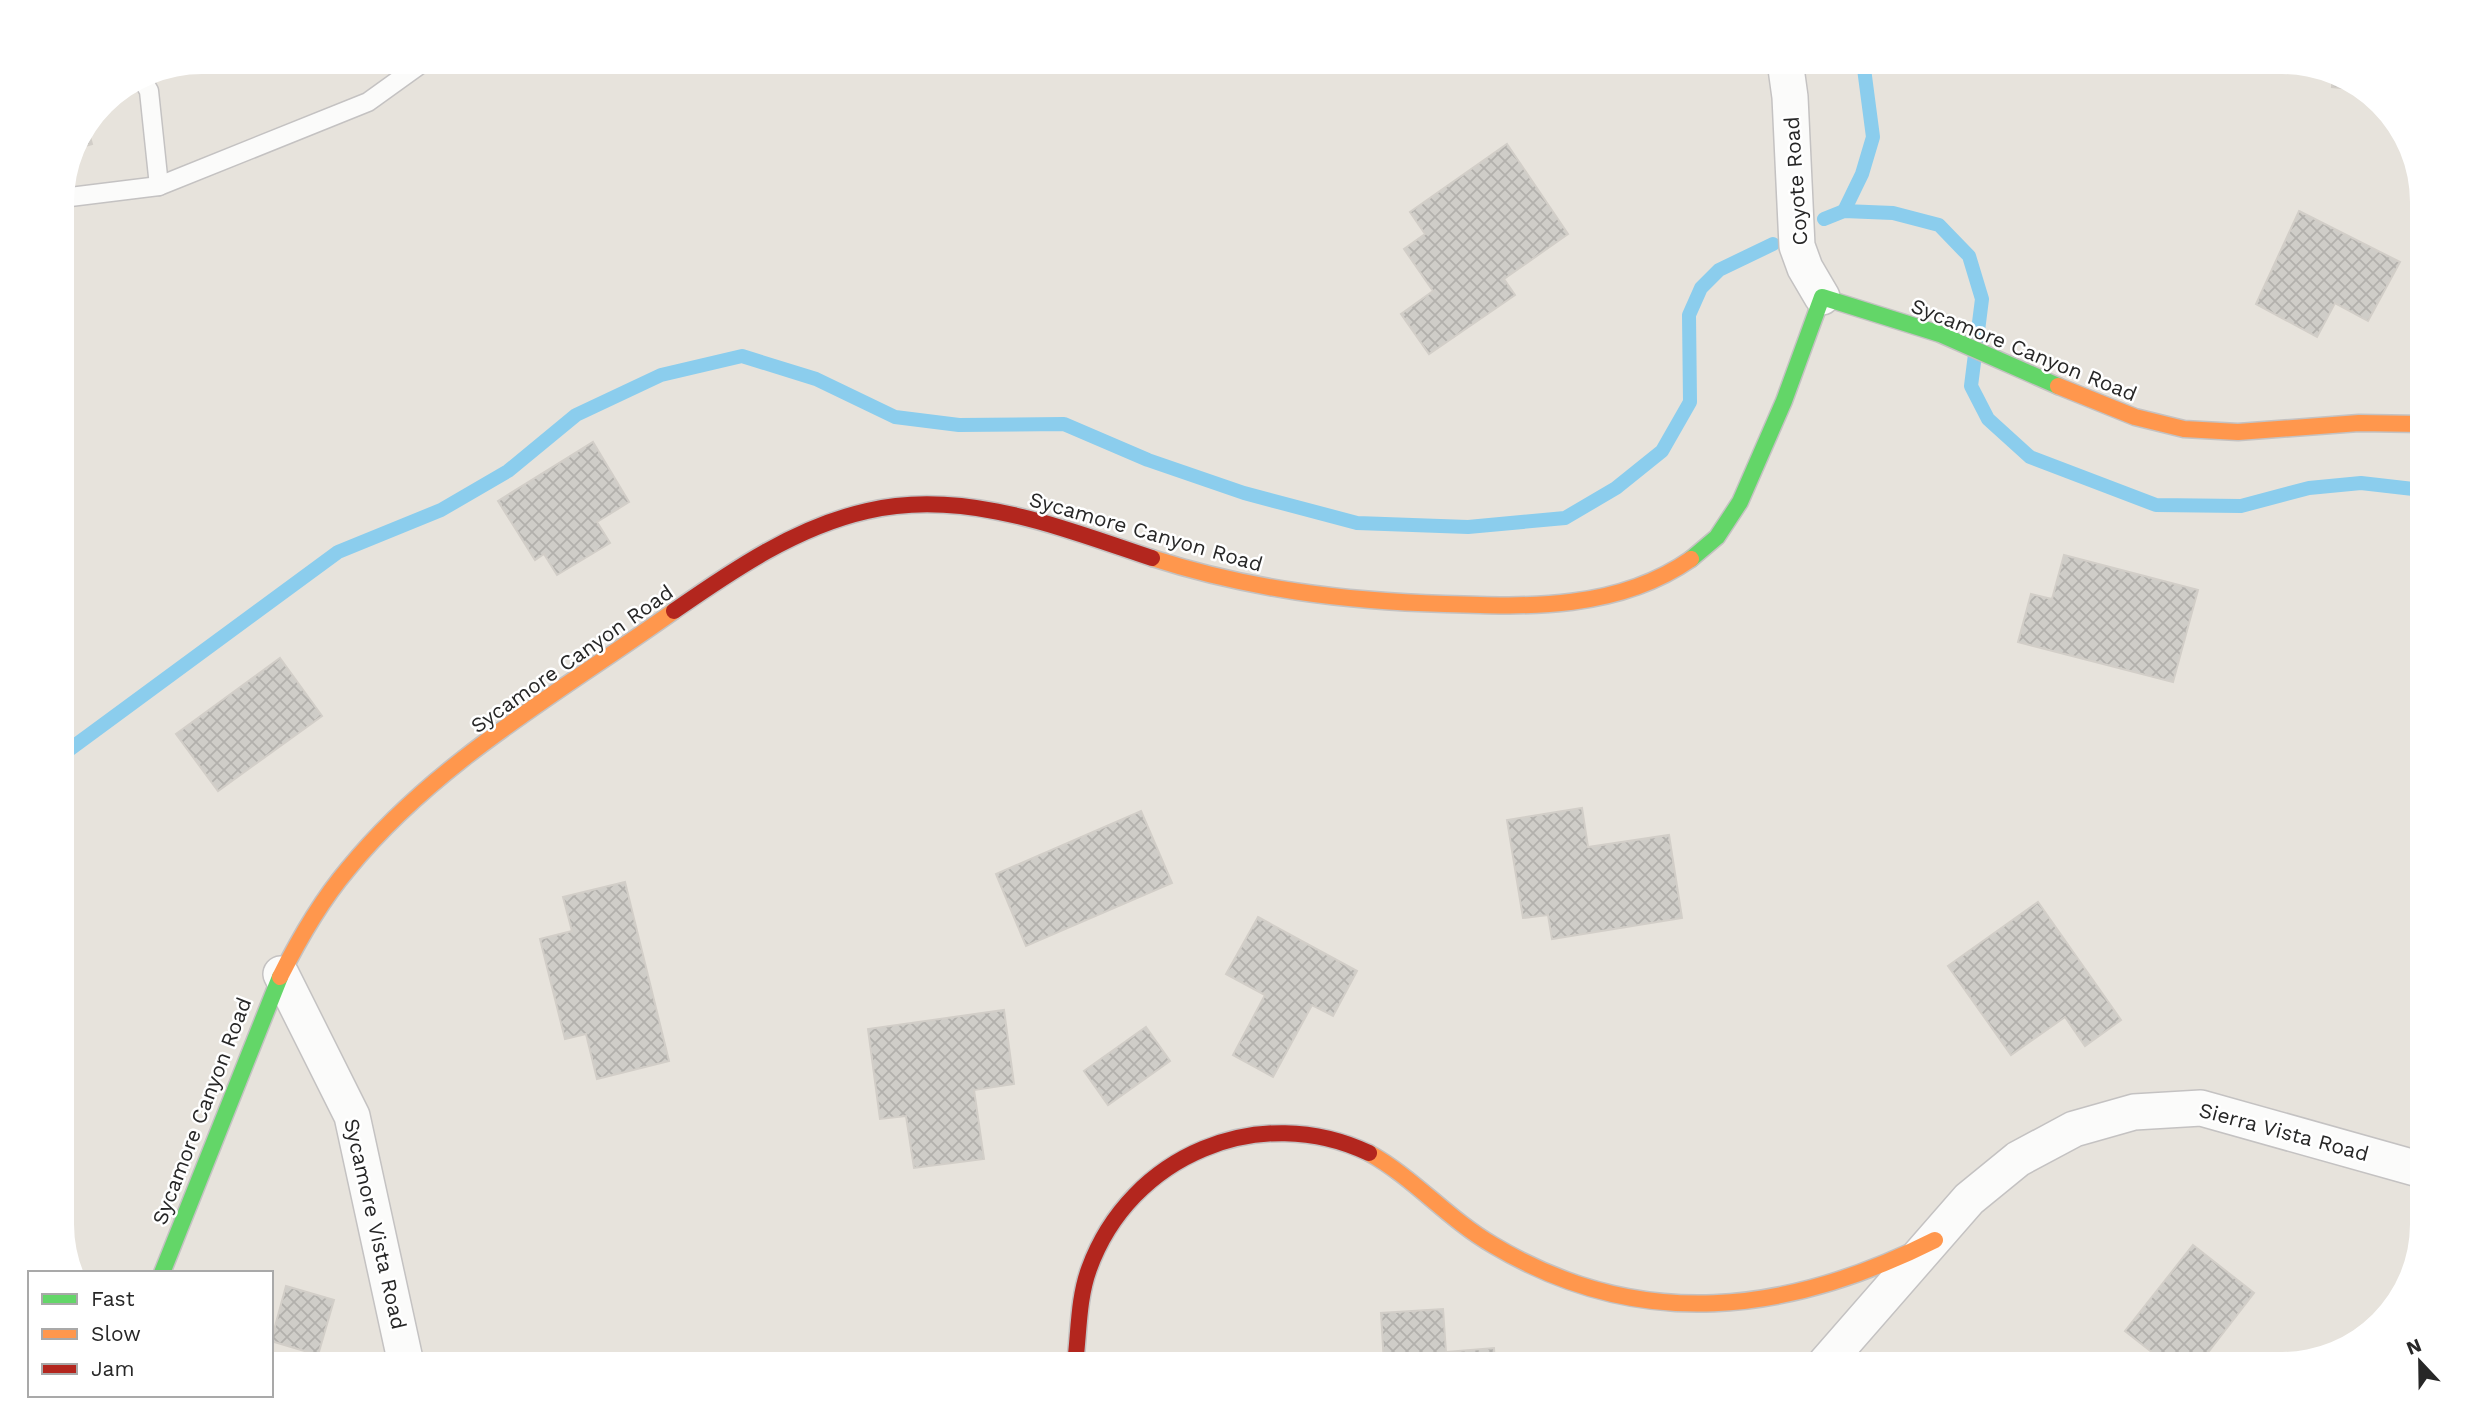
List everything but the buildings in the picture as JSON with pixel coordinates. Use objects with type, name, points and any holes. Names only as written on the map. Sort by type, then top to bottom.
[{"type":"main road","name":"Sycamore Canyon Road","points":[[163,1271],[281,974],[303,932],[346,870],[420,794],[520,719],[667,616],[789,540],[826,523],[865,511],[929,504],[1028,519],[1220,579],[1304,594],[1394,603],[1490,606],[1607,597],[1642,586],[1687,562],[1727,524],[1795,376],[1822,296],[1940,334],[2007,365],[2135,417],[2184,429],[2238,432],[2359,423],[2409,424]]},
{"type":"main road","points":[[1077,1352],[1088,1270],[1107,1227],[1136,1189],[1173,1159],[1217,1139],[1263,1130],[1310,1133],[1356,1147],[1392,1167],[1463,1226],[1513,1257],[1581,1285],[1653,1301],[1712,1305],[1771,1300],[1842,1283],[1896,1261],[1936,1240]]},
{"type":"street","name":"Coyote Road","points":[[1787,74],[1797,246],[1805,268],[1822,296]]},
{"type":"street","name":"Sycamore Vista Road","points":[[281,974],[352,1115],[403,1352]]},
{"type":"street","name":"Sierra Vista Road","points":[[1836,1352],[1969,1199],[2018,1159],[2074,1129],[2134,1112],[2201,1108],[2410,1167]]},
{"type":"lane","points":[[74,197],[159,186],[368,102],[407,74]]},
{"type":"lane","points":[[146,86],[159,186]]},
{"type":"waterway","points":[[1844,211],[1862,174],[1873,137],[1865,74]]},
{"type":"waterway","points":[[1824,219],[1844,211],[1893,213],[1939,225],[1969,256],[1982,299],[1971,386],[1988,419],[2030,457],[2156,505],[2241,506],[2309,488],[2361,483],[2409,489]]},
{"type":"waterway","points":[[74,746],[338,552],[441,510],[508,471],[576,415],[661,375],[742,356],[816,379],[895,417],[959,425],[1064,424],[1148,460],[1244,493],[1357,523],[1468,527],[1565,518],[1616,488],[1662,451],[1690,402],[1689,315],[1701,288],[1719,270],[1773,244]]},
{"type":"traffic: fast","points":[[1691,559],[1717,537],[1740,502],[1784,401],[1822,297],[1940,334],[2058,386]]},
{"type":"traffic: fast","points":[[163,1271],[280,977]]},
{"type":"traffic: slow","points":[[2058,386],[2135,417],[2184,429],[2238,432],[2359,423],[2409,424]]},
{"type":"traffic: slow","points":[[1152,558],[1224,578],[1297,592],[1370,600],[1477,605],[1541,605],[1603,596],[1634,588],[1663,576],[1691,559]]},
{"type":"traffic: slow","points":[[280,977],[328,894],[383,830],[420,794],[545,699],[674,611]]},
{"type":"traffic: slow","points":[[1369,1153],[1401,1174],[1461,1223],[1493,1245],[1548,1273],[1603,1292],[1659,1302],[1714,1303],[1769,1297],[1825,1284],[1880,1265],[1935,1240]]},
{"type":"traffic: jam","points":[[674,611],[719,580],[790,539],[841,518],[903,505],[939,504],[1012,515],[1152,558]]},
{"type":"traffic: jam","points":[[1076,1352],[1085,1280],[1108,1229],[1135,1195],[1167,1168],[1204,1149],[1243,1137],[1285,1133],[1327,1138],[1369,1153]]}]
